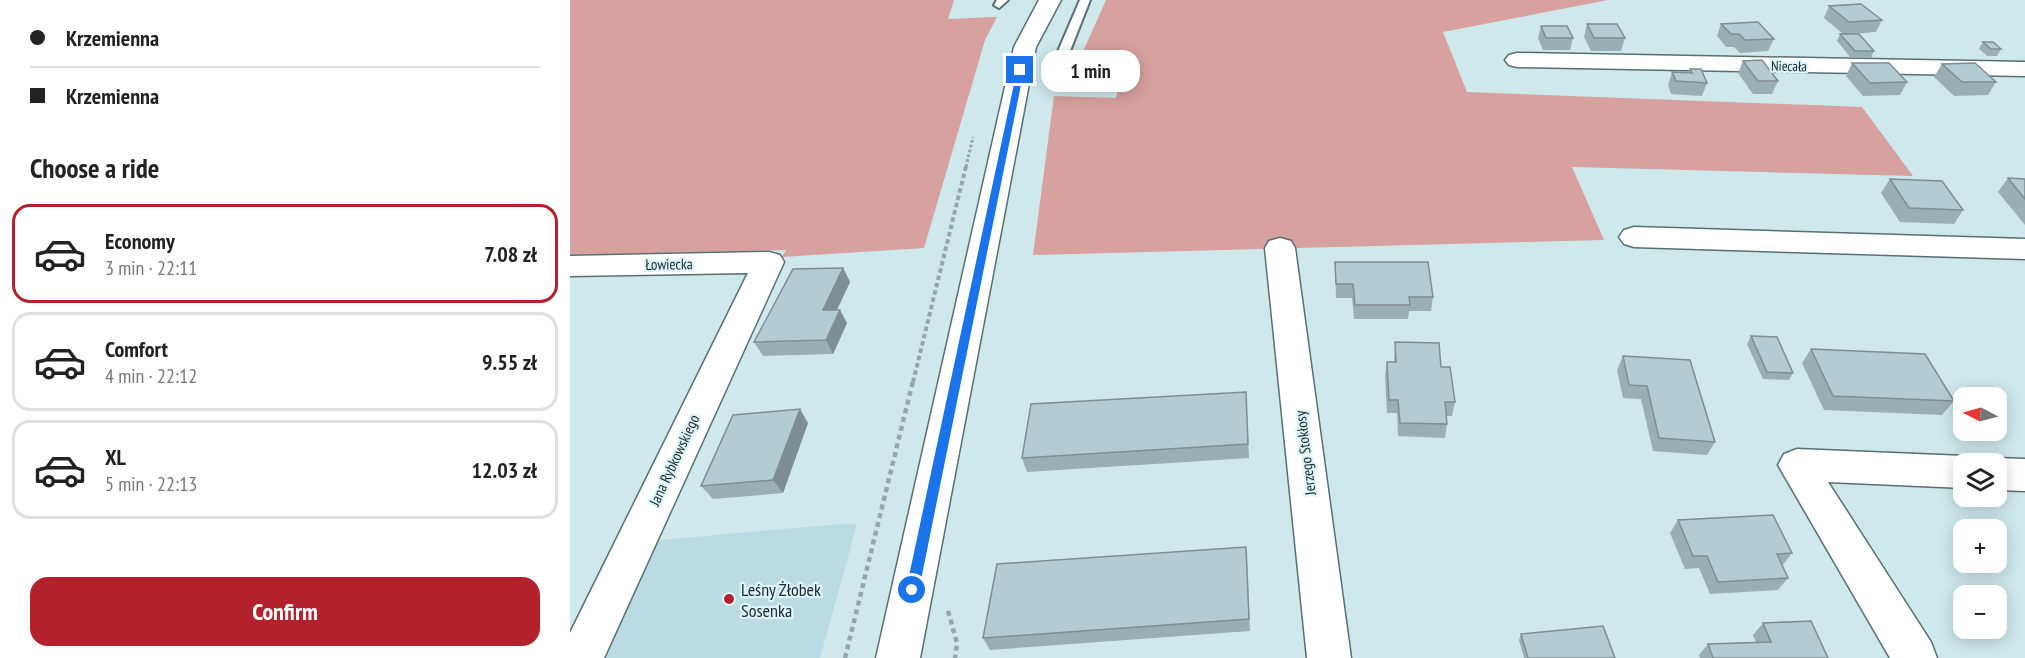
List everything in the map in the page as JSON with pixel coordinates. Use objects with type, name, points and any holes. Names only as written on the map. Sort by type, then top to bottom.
[{"type":"street","points":[[898,658],[1025,47],[1050,0]]},
{"type":"street","name":"Niecała","points":[[1517,60],[2025,69]]},
{"type":"street","points":[[1634,237],[2025,249]]},
{"type":"street","name":"Jerzego Stokłosy","points":[[1280,248],[1329,658]]},
{"type":"street","name":"Łowiecka","points":[[570,266],[769,262]]},
{"type":"street","name":"Jana Rybkowskiego","points":[[581,658],[769,262]]},
{"type":"street","points":[[1915,658],[1797,465],[1953,472]]},
{"type":"street","points":[[2007,474],[2025,475]]},
{"type":"lane","points":[[1063,77],[1062,56],[1085,0]]},
{"type":"path","points":[[845,658],[974,133]]},
{"type":"shaded area","points":[[570,0],[954,0],[948,19],[997,17],[985,40],[924,248],[782,257],[786,250],[570,255]]},
{"type":"shaded area","points":[[1106,0],[1608,0],[1443,32],[1467,92],[1862,107],[1913,176],[1572,167],[1604,240],[1033,255],[1054,96],[1116,98],[1123,68],[1082,54]]},
{"type":"shaded area","name":"Leśny Żłobek Sosenka","points":[[857,524],[820,658],[597,658],[649,541]]},
{"type":"building","points":[[1861,4],[1882,20],[1849,22],[1829,6]]},
{"type":"building","points":[[1758,22],[1774,39],[1745,40],[1739,34],[1731,34],[1721,24]]},
{"type":"building","points":[[1587,24],[1617,24],[1625,38],[1594,38]]},
{"type":"building","points":[[1541,26],[1567,26],[1573,38],[1546,38]]},
{"type":"building","points":[[1840,34],[1859,34],[1874,51],[1855,51]]},
{"type":"building","points":[[1983,42],[1993,42],[2001,49],[1991,49]]},
{"type":"building","points":[[1762,60],[1778,81],[1758,81],[1743,61]]},
{"type":"building","points":[[1852,63],[1889,63],[1907,82],[1870,83]]},
{"type":"building","points":[[1975,63],[1996,82],[1962,82],[1942,64]]},
{"type":"building","points":[[1690,69],[1701,69],[1707,83],[1676,81],[1672,72],[1692,73]]},
{"type":"building","points":[[2008,178],[2025,179],[2025,199]]},
{"type":"building","points":[[1890,179],[1942,181],[1963,210],[1909,208]]},
{"type":"building","points":[[1335,262],[1428,262],[1433,297],[1409,297],[1410,305],[1355,305],[1353,284],[1336,284]]},
{"type":"building","points":[[843,268],[823,310],[840,310],[826,340],[754,342],[793,269]]},
{"type":"building","points":[[1751,336],[1777,337],[1793,373],[1767,372]]},
{"type":"building","points":[[1395,342],[1439,343],[1441,367],[1450,367],[1455,402],[1445,402],[1447,424],[1400,423],[1398,400],[1389,400],[1387,362],[1396,362]]},
{"type":"building","points":[[1811,349],[1925,354],[1953,401],[1833,396]]},
{"type":"building","points":[[1623,356],[1690,360],[1715,442],[1659,438],[1647,386],[1629,385]]},
{"type":"building","points":[[1246,392],[1248,444],[1022,458],[1031,404]]},
{"type":"building","points":[[800,409],[773,480],[701,486],[733,415]]},
{"type":"building","points":[[1773,515],[1792,553],[1777,554],[1788,578],[1718,582],[1707,556],[1693,556],[1678,520]]},
{"type":"building","points":[[1246,547],[1249,619],[983,638],[997,564]]},
{"type":"building","points":[[1811,621],[1828,658],[1713,658],[1708,644],[1771,642],[1763,623]]},
{"type":"building","points":[[1603,626],[1615,658],[1528,658],[1521,634]]},
{"type":"place","name":"Leśny Żłobek Sosenka","points":[[729,599]]},
{"type":"route","points":[[912,590],[1020,70]]}]
